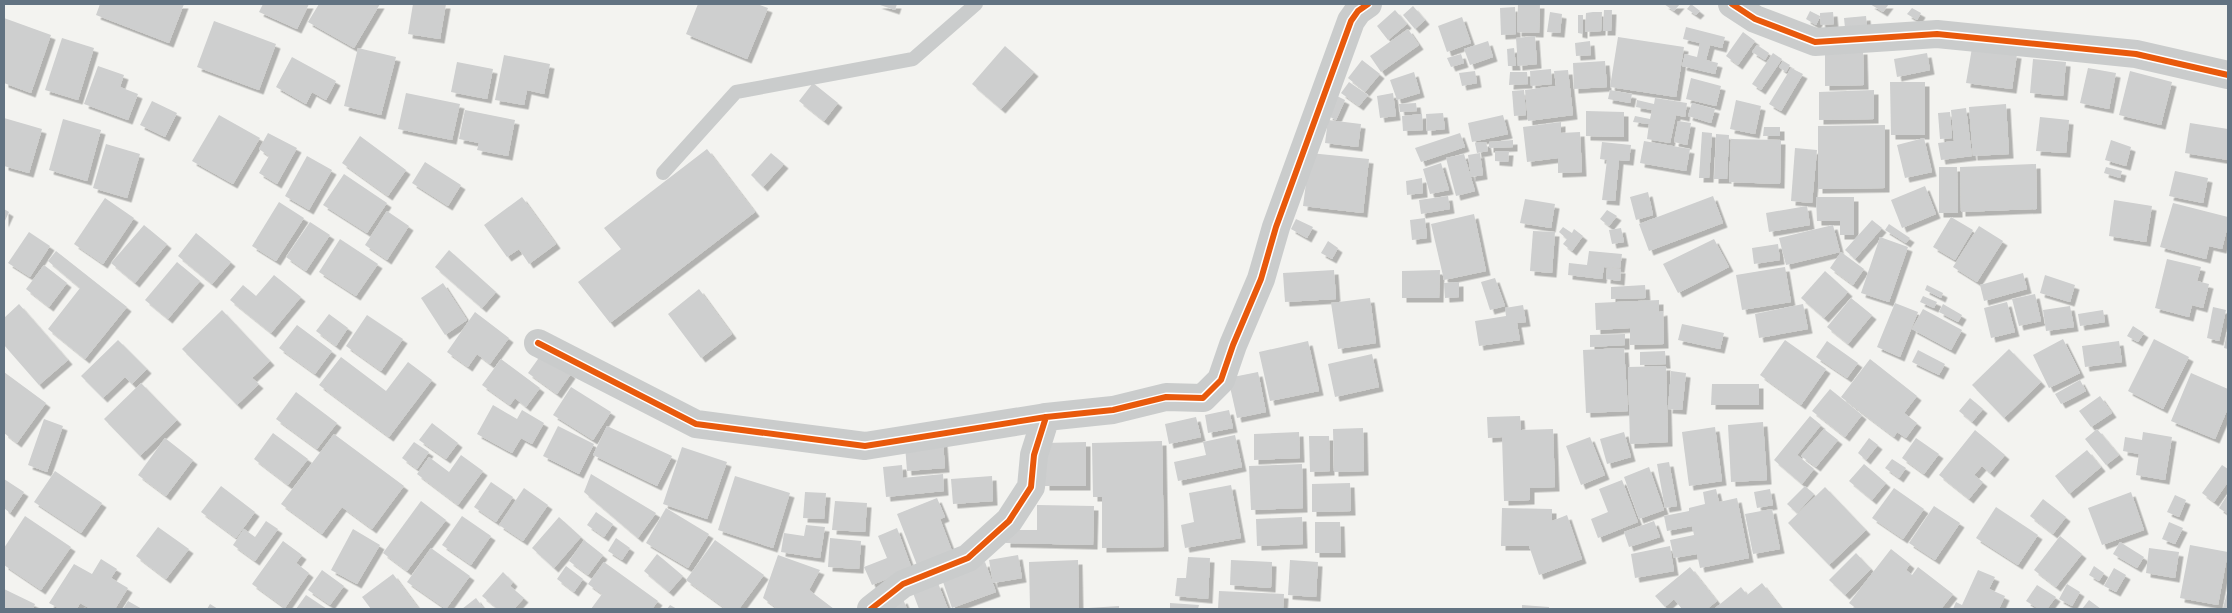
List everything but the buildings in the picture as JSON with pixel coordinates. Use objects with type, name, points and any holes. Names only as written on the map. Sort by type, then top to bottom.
[{"type":"street","points":[[538,343],[696,424],[865,446],[1046,417],[1113,410],[1166,397],[1203,398],[1221,380],[1233,344],[1261,279],[1276,227],[1351,21],[1358,11],[1368,4]]},
{"type":"street","points":[[1732,4],[1756,20],[1815,42],[1937,34],[2136,54],[2228,75]]},
{"type":"street","points":[[871,609],[903,584],[968,558],[1009,521],[1031,487],[1034,455],[1046,417]]},
{"type":"lane","points":[[664,173],[736,92],[913,59],[976,4]]},
{"type":"cycle path","points":[[871,609],[903,584],[968,558],[1009,521],[1031,487],[1034,455],[1046,417],[1113,410],[1166,397],[1203,398],[1221,380],[1233,345],[1261,279],[1276,227],[1351,21],[1358,11],[1368,4]]},
{"type":"cycle path","points":[[1732,4],[1755,19],[1815,42],[1937,34],[2136,54],[2228,75]]},
{"type":"cycle path","points":[[538,343],[696,424],[865,446],[1046,417]]}]
